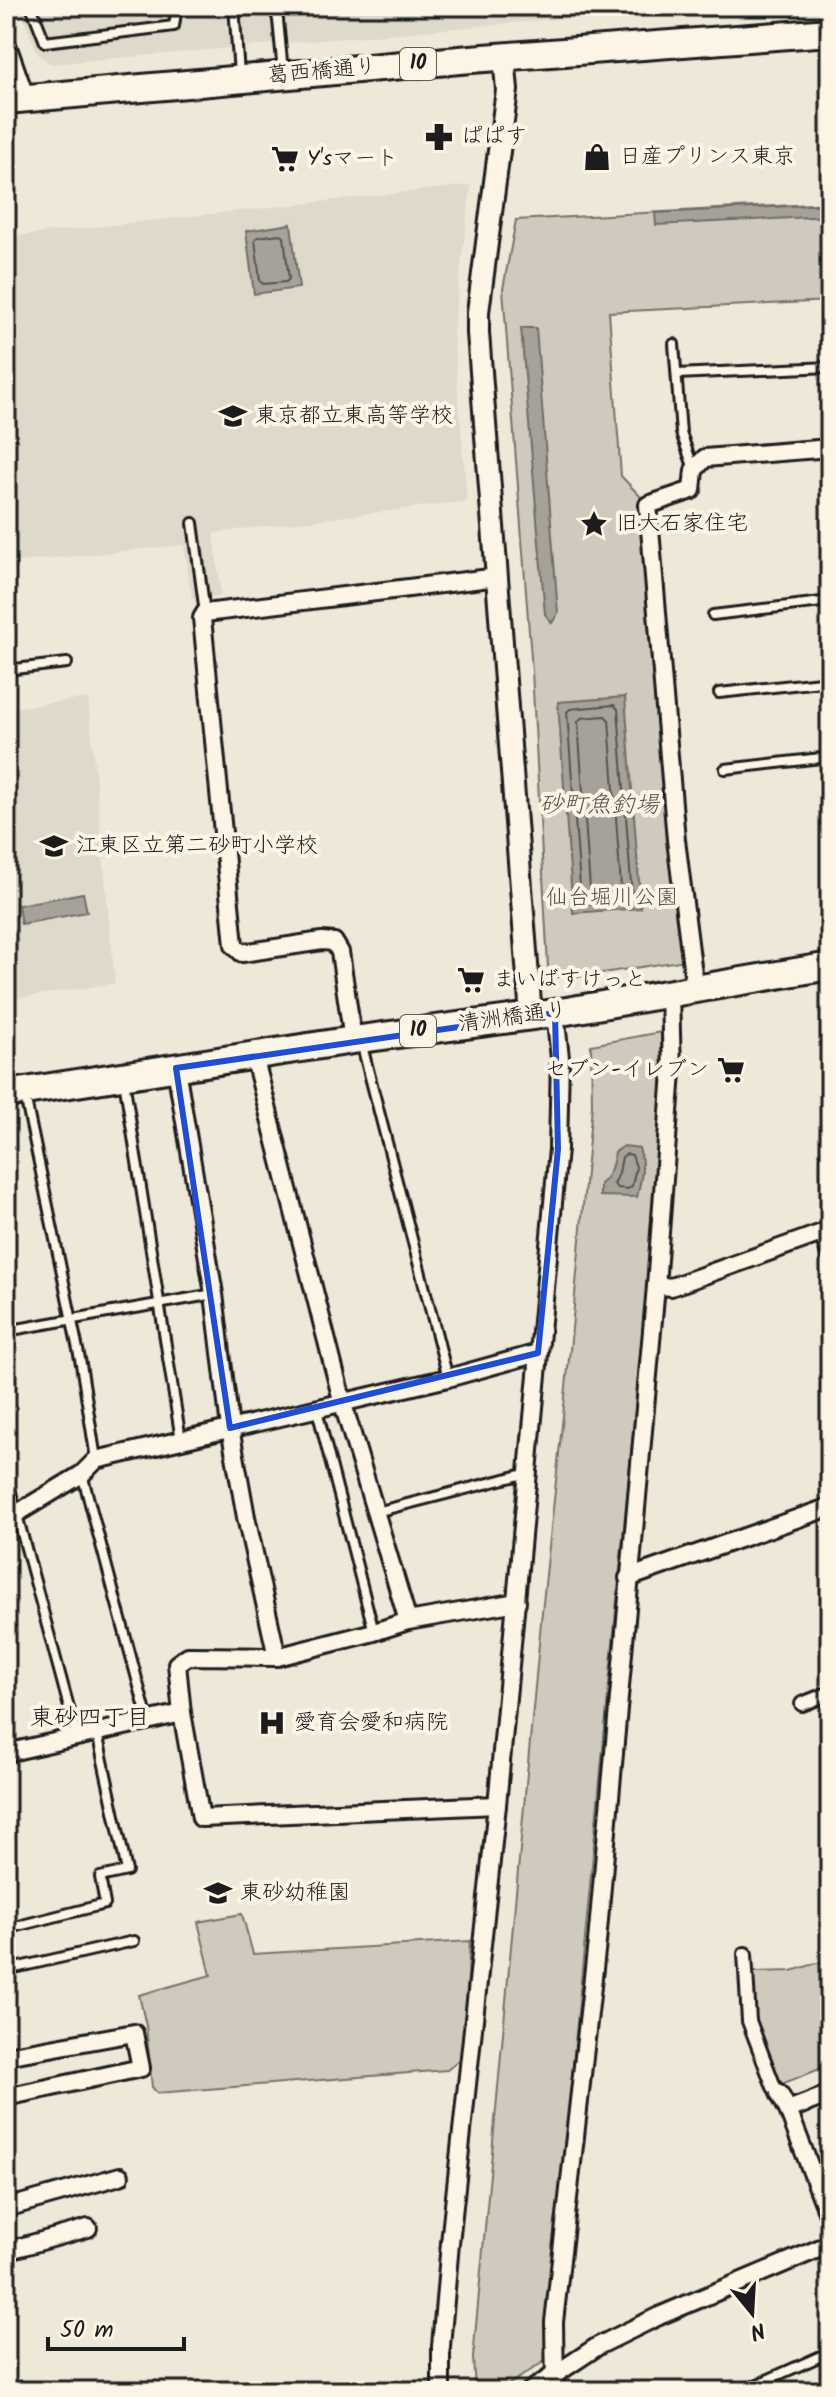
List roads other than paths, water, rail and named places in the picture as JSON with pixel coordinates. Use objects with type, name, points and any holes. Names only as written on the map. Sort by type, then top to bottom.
[{"type":"main road","name":"葛西橋通り","points":[[15,100],[829,27]]},
{"type":"main road","name":"清洲橋通り","points":[[15,1093],[543,1014],[830,966]]},
{"type":"street","points":[[6,48],[15,100]]},
{"type":"street","points":[[441,2391],[441,2346],[450,2243],[497,1805],[558,1149],[560,1058],[527,978],[478,312],[507,90],[504,56]]},
{"type":"street","points":[[554,2383],[554,2322],[597,1942],[672,1072],[682,992],[676,840],[648,505],[692,490],[694,470],[705,458],[830,448]]},
{"type":"street","points":[[356,1040],[340,952],[334,942],[322,941],[242,953],[234,945],[202,618],[205,613],[498,577]]},
{"type":"street","points":[[254,1056],[343,1404],[408,1621]]},
{"type":"street","points":[[176,1068],[214,1294],[230,1428],[277,1657]]},
{"type":"street","points":[[656,1285],[671,1287],[827,1232],[830,1254]]},
{"type":"street","points":[[12,1518],[82,1474],[96,1460],[343,1404],[538,1353]]},
{"type":"street","points":[[628,1578],[830,1507]]},
{"type":"street","points":[[497,1805],[201,1818],[182,1713],[177,1664],[188,1656],[277,1657],[408,1621],[517,1602]]},
{"type":"street","points":[[802,1704],[830,1693]]},
{"type":"street","points":[[6,1753],[182,1713]]},
{"type":"street","points":[[745,1954],[749,2021],[830,2219]]},
{"type":"street","points":[[6,2056],[134,2033],[141,2068],[6,2097]]},
{"type":"street","points":[[788,2110],[830,2094]]},
{"type":"street","points":[[6,2208],[120,2176]]},
{"type":"street","points":[[6,2251],[88,2228]]},
{"type":"street","points":[[530,2391],[554,2383],[598,2346],[659,2316],[829,2247]]},
{"type":"lane","points":[[31,6],[45,42],[174,26],[177,6]]},
{"type":"lane","points":[[234,6],[240,79]]},
{"type":"lane","points":[[274,6],[283,75]]},
{"type":"lane","points":[[6,146],[9,167]]},
{"type":"lane","points":[[674,344],[681,433],[694,470]]},
{"type":"lane","points":[[677,374],[830,367]]},
{"type":"lane","points":[[193,523],[205,613]]},
{"type":"lane","points":[[713,615],[830,601]]},
{"type":"lane","points":[[6,670],[67,663]]},
{"type":"lane","points":[[719,693],[830,681]]},
{"type":"lane","points":[[725,769],[830,757]]},
{"type":"lane","points":[[356,1040],[448,1378]]},
{"type":"lane","points":[[123,1076],[181,1440]]},
{"type":"lane","points":[[15,1093],[72,1319],[96,1460]]},
{"type":"lane","points":[[6,1331],[214,1294]]},
{"type":"lane","points":[[317,1410],[374,1632]]},
{"type":"lane","points":[[376,1512],[528,1472]]},
{"type":"lane","points":[[6,1474],[12,1518],[77,1737]]},
{"type":"lane","points":[[82,1474],[148,1721]]},
{"type":"lane","points":[[6,1929],[105,1904],[100,1877],[127,1871],[97,1732]]},
{"type":"lane","points":[[6,1970],[134,1941]]},
{"type":"lane","points":[[742,2391],[830,2352]]},
{"type":"water","points":[[830,204],[830,216],[656,225],[655,213]]},
{"type":"water","points":[[291,224],[299,288],[254,294],[246,231]]},
{"type":"water","points":[[521,328],[536,328],[558,613],[552,623],[545,614]]},
{"type":"water","name":"砂町魚釣場","points":[[625,697],[641,908],[573,913],[558,702]]},
{"type":"water","points":[[83,893],[87,912],[21,924],[18,905]]},
{"type":"water","points":[[624,1146],[639,1148],[641,1155],[642,1172],[637,1197],[600,1196],[600,1184],[609,1174],[615,1152]]},
{"type":"place","name":"ぱぱす","points":[[439,137]]},
{"type":"place","name":"日産プリンス東京","points":[[597,157]]},
{"type":"place","name":"Y'sマート","points":[[285,159]]},
{"type":"place","name":"東京都立東高等学校","points":[[233,416]]},
{"type":"place","name":"旧大石家住宅","points":[[594,524]]},
{"type":"place","name":"江東区立第二砂町小学校","points":[[54,846]]},
{"type":"place","name":"まいばすけっと","points":[[471,980]]},
{"type":"place","name":"セブン-イレブン","points":[[731,1070]]},
{"type":"place","name":"愛育会愛和病院","points":[[272,1723]]},
{"type":"place","name":"東砂幼稚園","points":[[218,1893]]},
{"type":"district","name":"東砂四丁目","points":[[90,1718]]},
{"type":"park label","name":"仙台堀川公園","points":[[612,898]]}]
